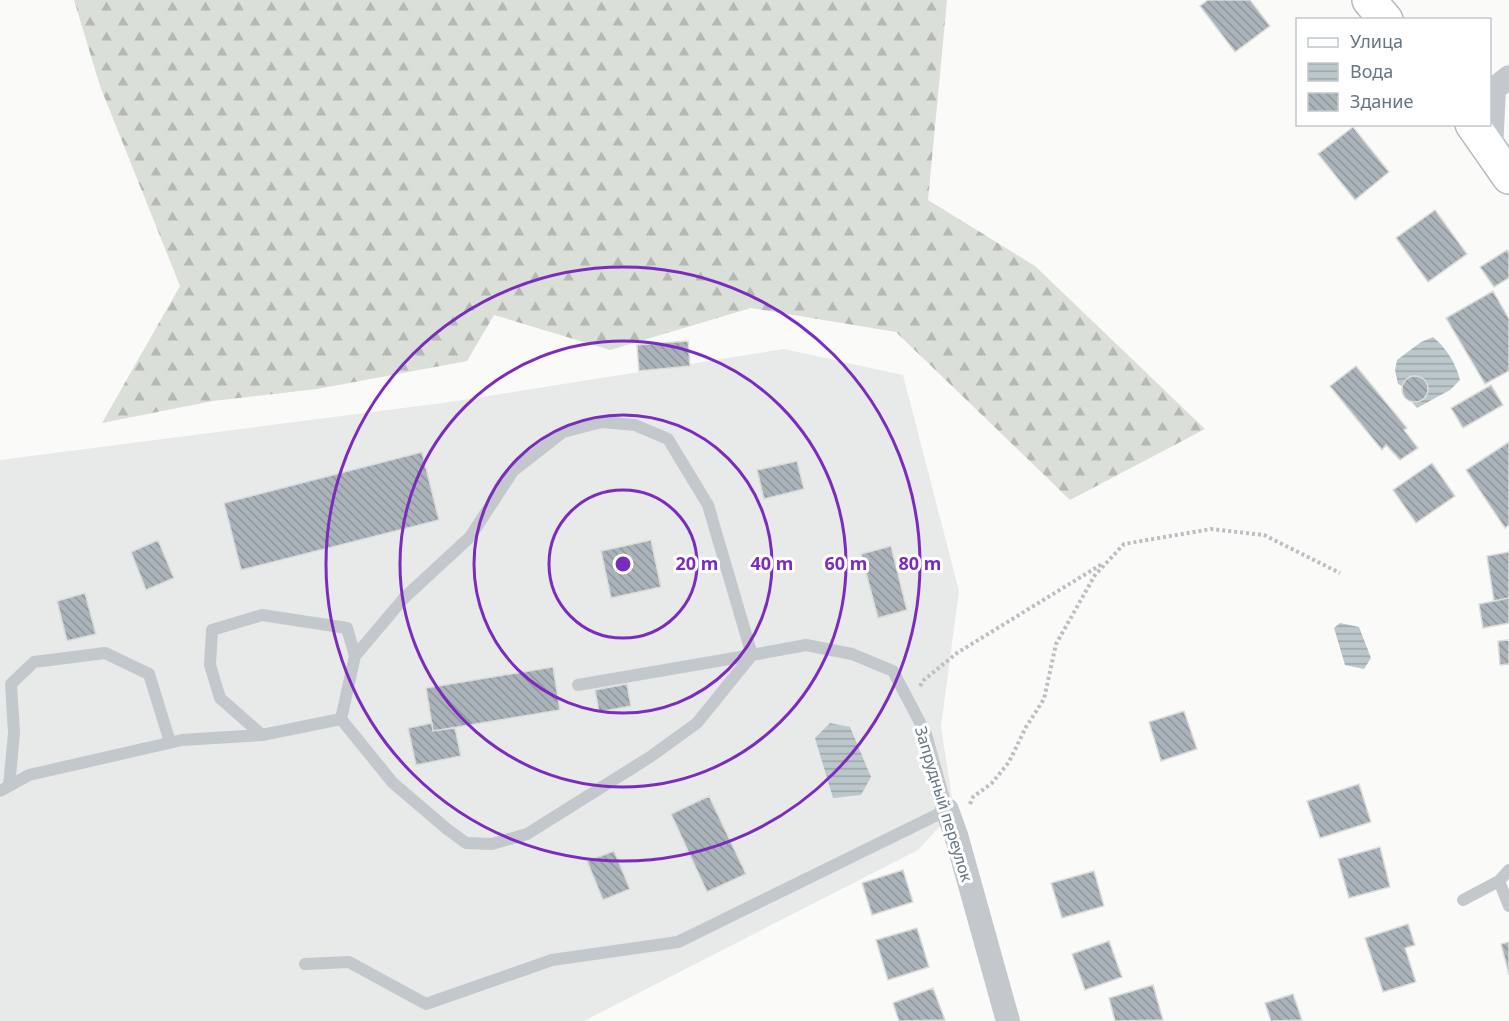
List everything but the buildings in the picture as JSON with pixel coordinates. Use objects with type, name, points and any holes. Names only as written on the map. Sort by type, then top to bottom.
[{"type":"main road","points":[[1369,0],[1384,18]]},
{"type":"main road","points":[[1482,137],[1509,177]]},
{"type":"street","points":[[1491,101],[1494,89],[1509,77]]},
{"type":"street","name":"Запрудный переулок","points":[[946,810],[956,835],[1008,1021]]},
{"type":"lane","points":[[602,422],[634,425],[668,439],[708,505],[752,655],[697,723],[650,757],[527,834],[492,844],[466,843],[447,829],[393,783],[341,718],[355,656],[404,598],[470,537],[513,471],[563,432],[602,422]]},
{"type":"lane","points":[[262,735],[220,698],[210,665],[212,630],[262,615],[347,628],[355,656]]},
{"type":"lane","name":"Запрудный переулок","points":[[578,685],[806,645],[852,654],[893,670],[926,734],[946,810]]},
{"type":"lane","points":[[4,789],[14,733],[11,684],[33,662],[105,652],[149,674],[170,742]]},
{"type":"lane","points":[[4,789],[29,775],[170,742],[262,735],[341,718]]},
{"type":"lane","points":[[305,964],[350,962],[426,1004],[552,960],[678,942],[946,810]]},
{"type":"lane","points":[[1463,900],[1498,881],[1509,870]]},
{"type":"lane","points":[[1498,881],[1509,906]]},
{"type":"path","points":[[956,835],[973,797],[992,783],[1009,762],[1026,727],[1044,699],[1056,644],[1095,574],[1124,544],[1211,530],[1264,535],[1340,573]]},
{"type":"path","points":[[910,704],[924,680],[957,653],[1108,561]]},
{"type":"shaded area","points":[[784,349],[903,375],[959,591],[941,726],[954,811],[918,850],[584,1021],[0,1021],[0,460],[450,402]]},
{"type":"green space","points":[[74,0],[947,0],[928,200],[1035,266],[1205,429],[1070,500],[896,332],[751,308],[610,350],[494,315],[467,361],[317,389],[213,401],[102,423],[180,286],[100,86]]},
{"type":"water","points":[[1433,337],[1450,356],[1460,380],[1450,390],[1417,408],[1411,401],[1424,397],[1428,386],[1426,381],[1416,376],[1408,378],[1402,386],[1398,384],[1395,370],[1397,360],[1421,342]]},
{"type":"water","points":[[1340,623],[1359,627],[1371,658],[1364,669],[1345,665],[1334,628]]},
{"type":"water","points":[[830,723],[850,727],[871,777],[861,795],[833,798],[815,738]]}]
